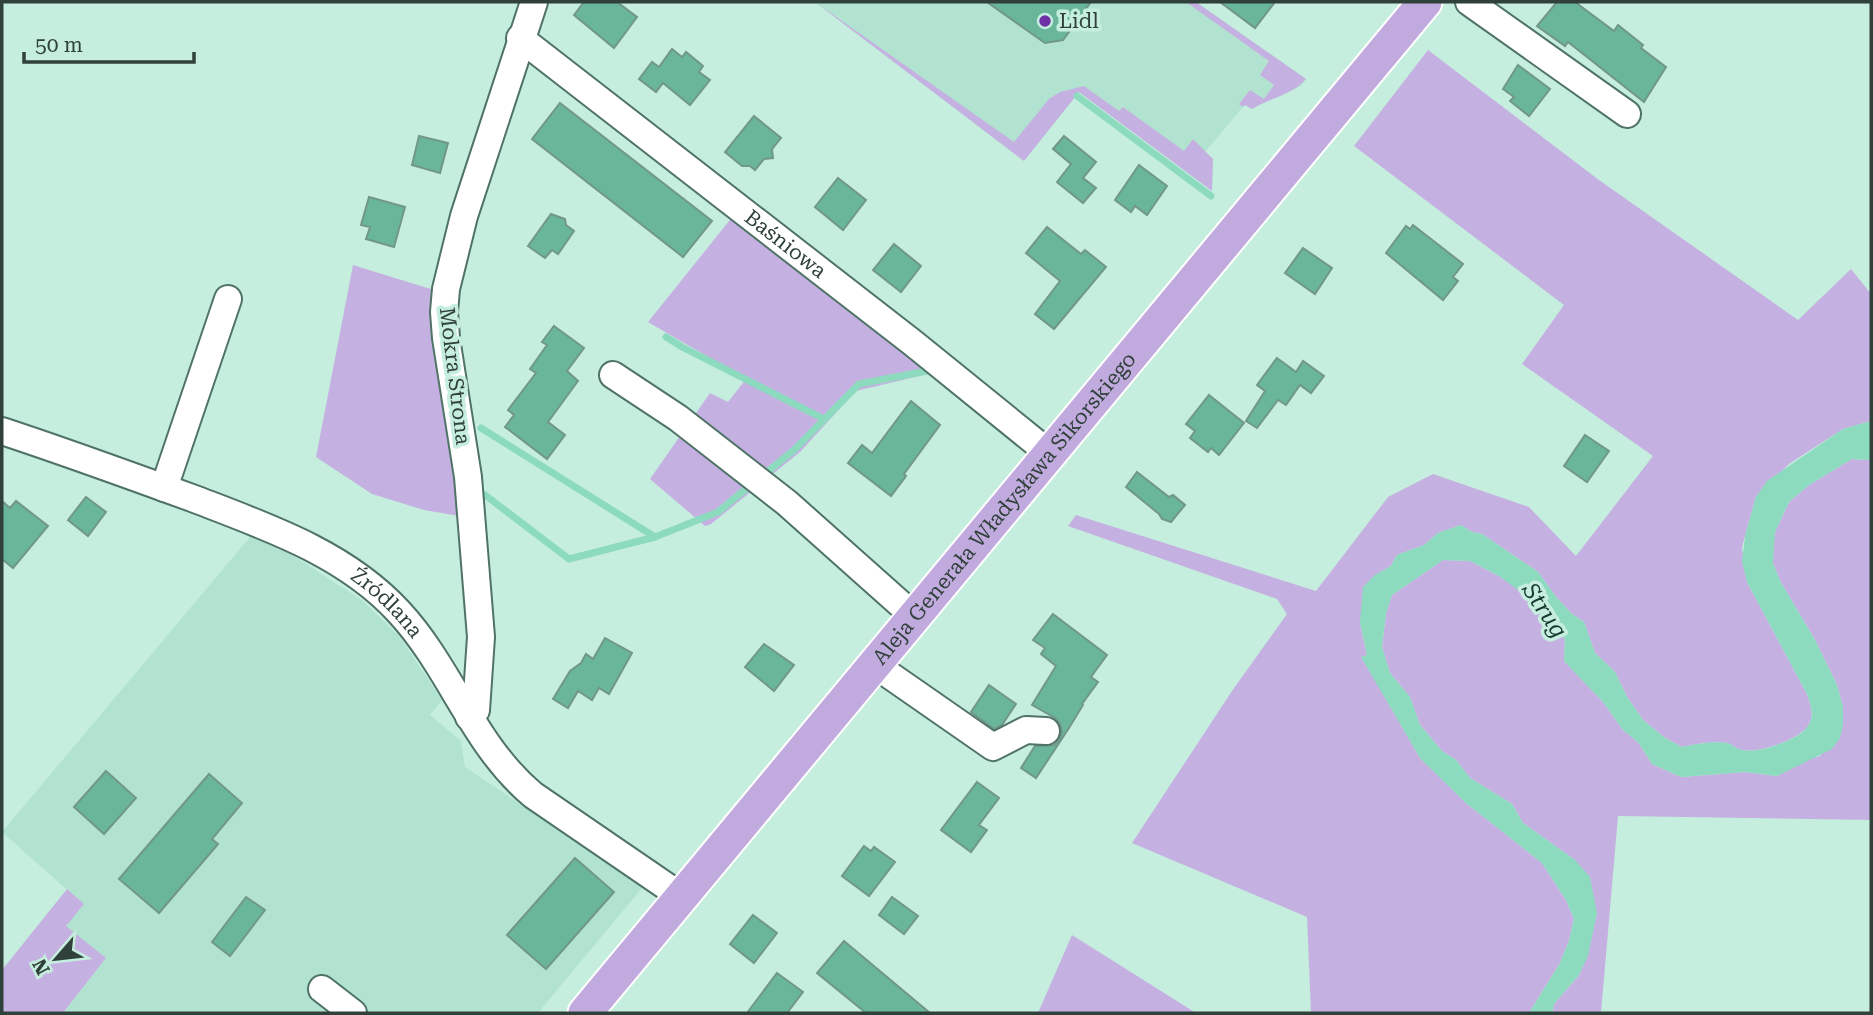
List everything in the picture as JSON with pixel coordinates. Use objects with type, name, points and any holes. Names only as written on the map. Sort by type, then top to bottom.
[{"type":"main road","name":"Aleja Generała Władysława Sikorskiego","points":[[585,1013],[1425,2]]},
{"type":"street","name":"Mokra Strona","points":[[469,716],[476,710],[481,637],[468,477],[446,338],[445,300],[464,216],[520,38],[534,2]]},
{"type":"street","points":[[1469,2],[1627,114]]},
{"type":"street","name":"Baśniowa","points":[[520,38],[913,343],[1049,454]]},
{"type":"street","points":[[164,488],[228,299]]},
{"type":"street","points":[[613,375],[678,418],[787,503],[915,617]]},
{"type":"street","name":"Źródlana","points":[[2,431],[263,525],[312,549],[362,579],[400,613],[420,638],[502,768],[515,781],[682,897]]},
{"type":"street","points":[[875,664],[993,747],[1026,730],[1046,731]]},
{"type":"street","points":[[322,989],[353,1013]]},
{"type":"shaded area","points":[[815,2],[1196,2],[1306,79],[1301,86],[1266,100],[1252,109],[1245,105],[1205,152],[1213,159],[1212,191],[1079,92],[1024,161]]},
{"type":"shaded area","points":[[815,2],[1014,142],[1049,99],[1060,92],[1084,86],[1119,111],[1123,107],[1184,151],[1193,139],[1213,159],[1212,191],[1079,92],[1024,161]]},
{"type":"shaded area","points":[[1186,2],[1196,2],[1306,79],[1288,92],[1252,109],[1245,105],[1243,107],[1239,104],[1250,90],[1264,99],[1274,85],[1260,75],[1269,61]]},
{"type":"shaded area","points":[[1428,50],[1599,180],[1798,320],[1851,269],[1871,294],[1871,421],[1843,429],[1789,464],[1756,497],[1742,548],[1747,582],[1807,694],[1812,710],[1810,722],[1803,731],[1777,745],[1749,751],[1721,742],[1682,747],[1665,738],[1643,720],[1627,697],[1615,672],[1595,653],[1584,622],[1556,597],[1538,572],[1482,534],[1472,532],[1461,525],[1438,533],[1424,545],[1397,555],[1391,566],[1375,575],[1360,622],[1367,656],[1362,657],[1420,758],[1466,803],[1542,863],[1566,900],[1574,919],[1560,963],[1529,1013],[1311,1013],[1307,917],[1132,843],[1234,688],[1287,614],[1277,599],[1068,526],[1076,515],[1316,591],[1388,497],[1433,474],[1529,507],[1576,556],[1653,456],[1522,364],[1564,305],[1354,146]]},
{"type":"shaded area","points":[[733,216],[932,373],[856,391],[800,452],[711,524],[705,526],[650,479],[710,393],[728,402],[746,379],[648,322]]},
{"type":"shaded area","points":[[353,265],[437,291],[465,517],[424,510],[372,494],[316,457]]},
{"type":"shaded area","points":[[1852,459],[1871,460],[1871,820],[1618,816],[1601,1013],[1552,1013],[1554,1004],[1579,975],[1597,913],[1575,860],[1523,823],[1512,804],[1470,778],[1456,760],[1442,751],[1420,725],[1410,697],[1390,673],[1382,647],[1386,613],[1392,595],[1443,560],[1470,561],[1525,594],[1565,639],[1564,661],[1603,702],[1623,730],[1638,742],[1652,764],[1681,777],[1745,772],[1777,776],[1808,759],[1820,756],[1843,707],[1837,685],[1815,640],[1780,581],[1773,563],[1775,532],[1789,502],[1809,485]]},
{"type":"shaded area","points":[[255,531],[362,600],[399,636],[442,700],[430,715],[461,741],[465,767],[643,887],[538,1013],[63,1013],[106,958],[65,926],[83,904],[2,832]]},
{"type":"shaded area","points":[[67,889],[84,904],[66,926],[106,958],[63,1013],[2,1013],[2,970]]},
{"type":"shaded area","points":[[1072,935],[1196,1013],[1038,1013]]},
{"type":"water","name":"Strug","points":[[1871,421],[1871,460],[1852,459],[1809,485],[1789,502],[1775,532],[1773,563],[1780,581],[1815,640],[1837,685],[1843,707],[1840,738],[1832,749],[1777,776],[1745,772],[1681,777],[1652,764],[1638,742],[1623,730],[1603,702],[1564,661],[1565,639],[1525,595],[1499,576],[1470,561],[1443,560],[1392,595],[1386,613],[1382,647],[1390,673],[1410,697],[1420,725],[1442,751],[1456,760],[1470,778],[1512,804],[1523,823],[1575,860],[1590,877],[1597,913],[1588,956],[1579,975],[1554,1004],[1552,1013],[1529,1013],[1560,963],[1574,919],[1566,900],[1542,863],[1466,803],[1420,758],[1361,657],[1367,655],[1360,622],[1363,587],[1375,575],[1391,566],[1397,555],[1424,545],[1438,533],[1461,525],[1472,532],[1482,534],[1538,572],[1556,597],[1584,622],[1595,653],[1615,672],[1627,697],[1643,720],[1665,738],[1682,747],[1721,742],[1749,751],[1778,745],[1808,726],[1812,710],[1807,694],[1747,582],[1742,562],[1745,536],[1756,497],[1767,481],[1843,429]]},
{"type":"building","points":[[584,2],[617,2],[637,17],[614,48],[574,15]]},
{"type":"building","name":"Lidl","points":[[987,2],[1091,2],[1063,40],[1045,43]]},
{"type":"building","points":[[1220,2],[1275,2],[1255,28]]},
{"type":"building","points":[[1557,2],[1575,2],[1614,31],[1618,25],[1643,45],[1641,48],[1666,67],[1644,102],[1568,42],[1565,46],[1537,26]]},
{"type":"building","points":[[672,49],[682,57],[686,52],[703,66],[699,72],[710,80],[690,105],[663,83],[656,92],[639,79],[652,62],[659,67]]},
{"type":"building","points":[[1518,65],[1550,89],[1529,116],[1510,101],[1514,97],[1503,89]]},
{"type":"building","points":[[560,103],[712,221],[683,257],[532,139]]},
{"type":"building","points":[[754,116],[781,138],[772,149],[773,158],[764,159],[755,170],[750,166],[742,166],[725,152]]},
{"type":"building","points":[[419,136],[448,143],[440,173],[412,165]]},
{"type":"building","points":[[1064,136],[1096,162],[1083,178],[1096,188],[1083,203],[1057,182],[1071,164],[1053,149]]},
{"type":"building","points":[[1139,165],[1167,186],[1147,215],[1135,206],[1131,212],[1115,200]]},
{"type":"building","points":[[838,178],[866,200],[843,230],[815,207]]},
{"type":"building","points":[[369,197],[405,207],[394,247],[366,239],[370,227],[361,225]]},
{"type":"building","points":[[551,214],[565,219],[566,225],[574,231],[558,254],[552,250],[545,258],[528,246]]},
{"type":"building","points":[[1413,225],[1463,264],[1453,277],[1458,281],[1443,300],[1386,253],[1406,226],[1410,229]]},
{"type":"building","points":[[1047,227],[1081,254],[1085,250],[1106,267],[1054,329],[1035,314],[1060,281],[1026,253]]},
{"type":"building","points":[[894,244],[921,266],[901,292],[873,270]]},
{"type":"building","points":[[1303,248],[1332,268],[1315,294],[1285,273]]},
{"type":"building","points":[[554,326],[584,348],[567,371],[578,381],[548,422],[565,435],[547,459],[505,427],[514,415],[508,410],[536,373],[530,369],[547,345],[542,342]]},
{"type":"building","points":[[1277,358],[1296,372],[1303,361],[1324,376],[1311,393],[1300,385],[1286,405],[1278,400],[1257,428],[1246,421],[1265,391],[1257,385]]},
{"type":"building","points":[[1209,395],[1244,423],[1219,455],[1211,448],[1208,452],[1190,438],[1195,431],[1186,424]]},
{"type":"building","points":[[911,401],[940,425],[891,496],[848,463],[862,445],[872,453]]},
{"type":"building","points":[[1585,435],[1609,451],[1587,482],[1564,466]]},
{"type":"building","points":[[1137,472],[1169,497],[1173,495],[1185,505],[1171,522],[1162,519],[1126,487]]},
{"type":"building","points":[[86,497],[106,512],[88,536],[68,520]]},
{"type":"building","points":[[2,501],[10,508],[16,501],[48,526],[13,568],[2,559]]},
{"type":"building","points":[[1053,614],[1107,655],[1091,677],[1098,682],[1036,778],[1021,768],[1035,746],[1054,745],[1062,732],[1055,718],[1032,705],[1056,666],[1041,654],[1045,648],[1033,640]]},
{"type":"building","points":[[605,638],[632,653],[609,694],[599,688],[592,700],[578,691],[568,708],[553,699],[570,671],[581,663],[586,654],[593,659]]},
{"type":"building","points":[[764,644],[794,665],[774,691],[745,667]]},
{"type":"building","points":[[989,685],[1016,704],[1002,725],[994,729],[971,712]]},
{"type":"building","points":[[106,771],[136,798],[104,834],[74,807]]},
{"type":"building","points":[[209,774],[242,803],[212,839],[218,844],[159,913],[119,879]]},
{"type":"building","points":[[977,782],[999,798],[979,825],[987,830],[971,852],[941,830]]},
{"type":"building","points":[[864,846],[871,851],[874,847],[895,862],[869,896],[842,876]]},
{"type":"building","points":[[575,858],[614,892],[546,969],[507,935]]},
{"type":"building","points":[[246,897],[265,910],[230,956],[212,942]]},
{"type":"building","points":[[892,897],[918,916],[904,934],[879,915]]},
{"type":"building","points":[[753,915],[777,933],[754,963],[730,944]]},
{"type":"building","points":[[844,941],[930,1013],[866,1013],[817,973]]},
{"type":"building","points":[[777,973],[803,992],[787,1013],[747,1013]]},
{"type":"waterway","points":[[1077,96],[1211,196]]},
{"type":"waterway","points":[[666,337],[824,419]]},
{"type":"waterway","points":[[766,473],[794,450],[859,384],[932,370],[934,372]]},
{"type":"waterway","points":[[481,428],[655,537]]},
{"type":"waterway","points":[[485,495],[569,559],[655,537],[718,512],[747,488]]},
{"type":"place","name":"Lidl","points":[[1045,21]]}]
